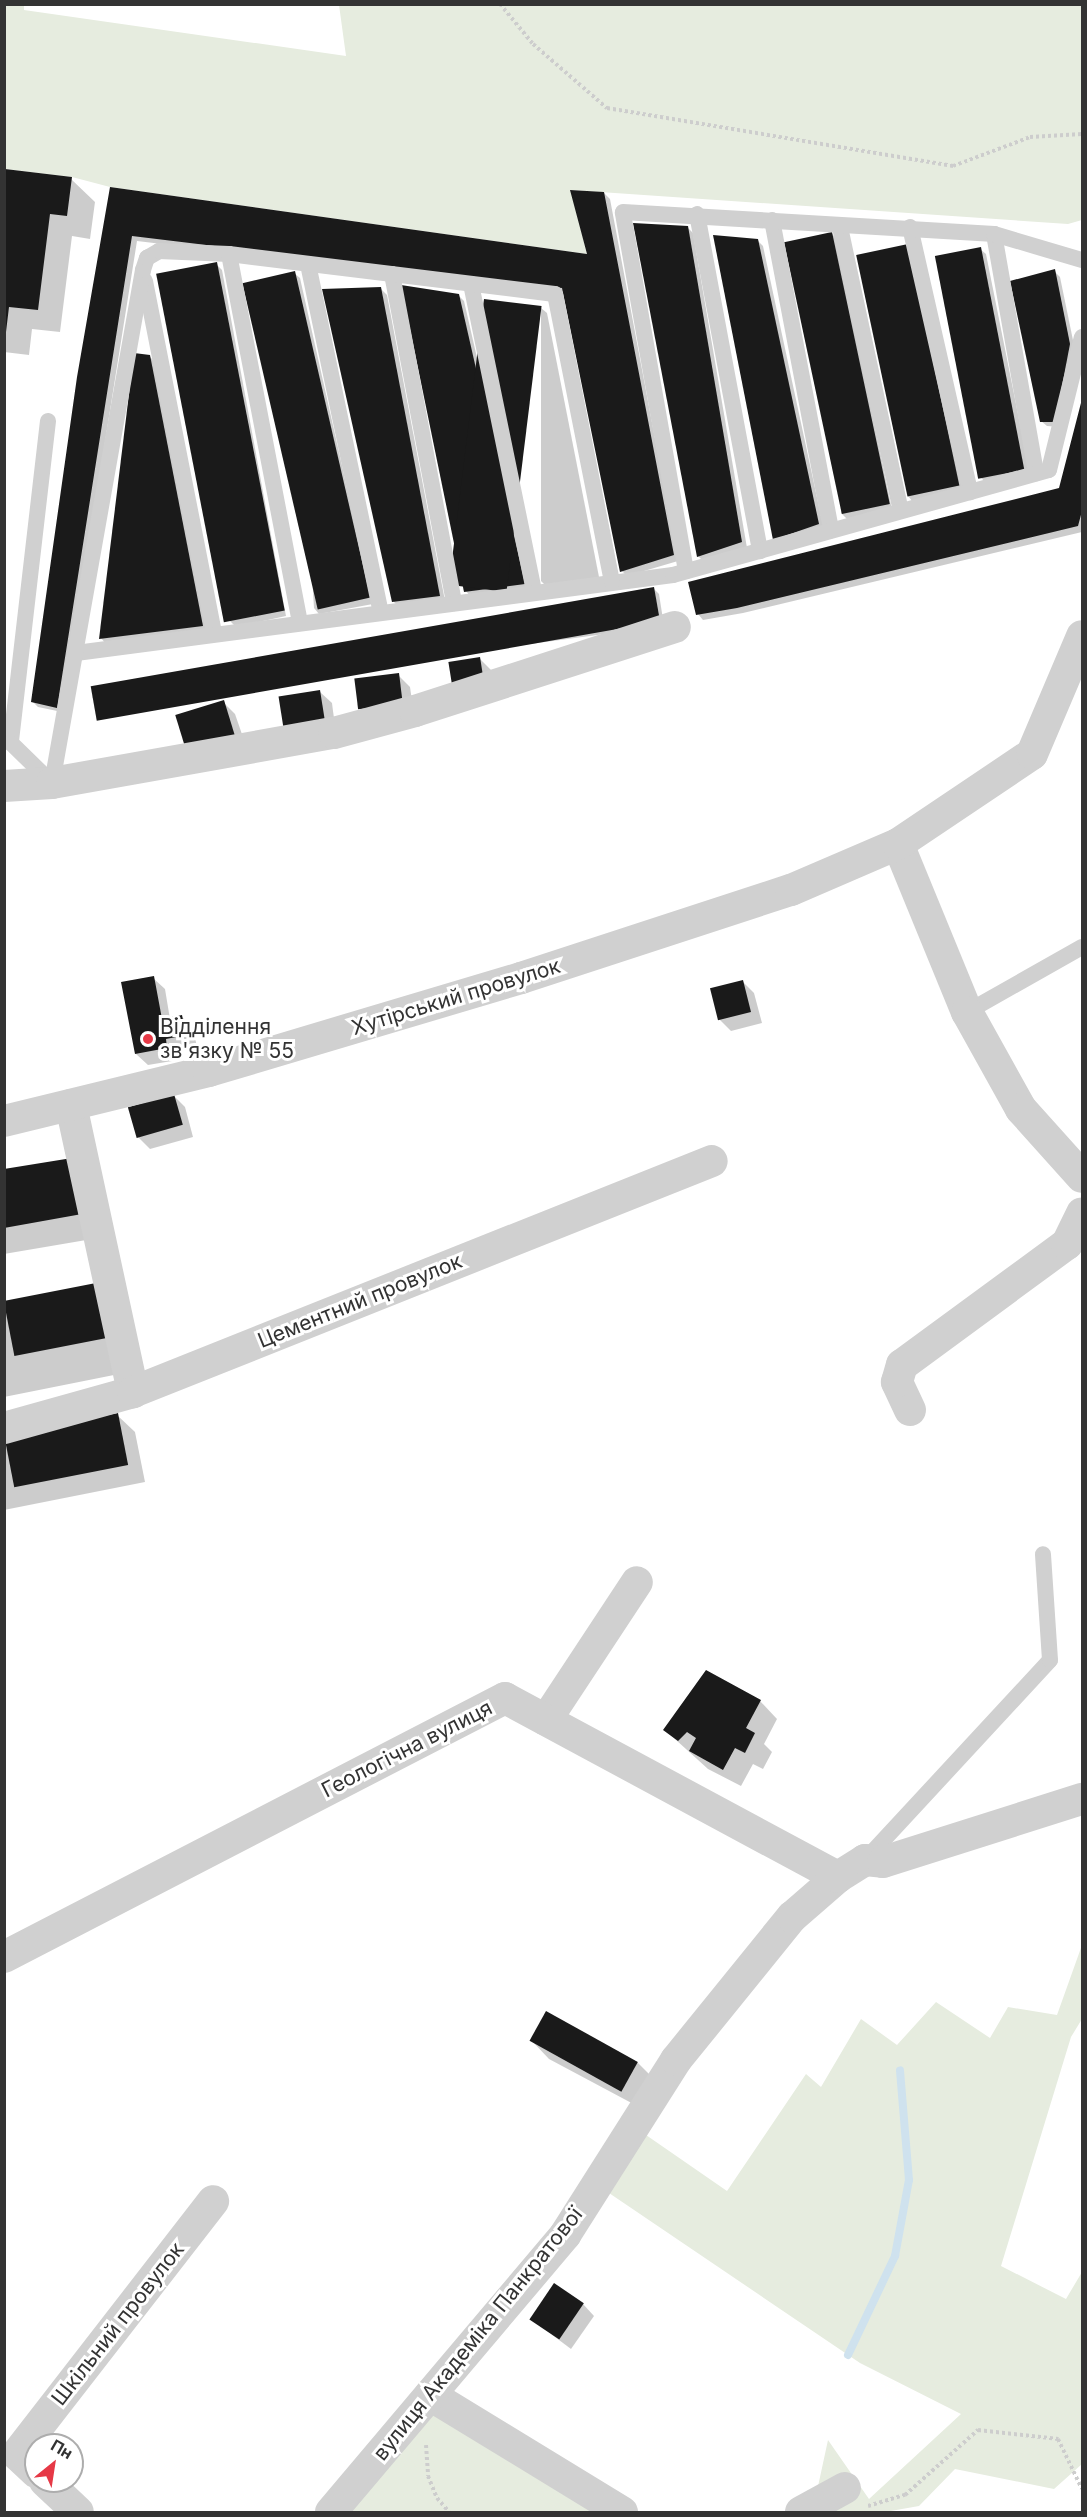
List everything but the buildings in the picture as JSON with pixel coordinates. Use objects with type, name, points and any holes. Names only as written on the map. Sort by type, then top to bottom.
[{"type":"street","points":[[4,786],[52,783],[334,734],[415,711],[675,627]]},
{"type":"street","name":"Хутірський провулок","points":[[4,1122],[209,1071],[521,978],[791,890],[898,844],[1032,754],[1083,636]]},
{"type":"street","points":[[898,844],[967,1012],[1022,1110],[1083,1177]]},
{"type":"street","points":[[71,1105],[133,1392]]},
{"type":"street","name":"Цементний провулок","points":[[4,1428],[133,1392],[712,1161]]},
{"type":"street","points":[[910,1410],[897,1382],[902,1365],[1067,1245],[1083,1213]]},
{"type":"street","points":[[546,1720],[637,1582]]},
{"type":"street","name":"Геологічна вулиця","points":[[4,1957],[505,1698],[838,1877]]},
{"type":"street","name":"вулиця Академіка Панкратової","points":[[332,2512],[565,2235],[676,2060],[792,1917],[838,1877],[865,1860],[883,1862],[1083,1799]]},
{"type":"street","name":"Шкільний провулок","points":[[33,2433],[213,2201]]},
{"type":"street","points":[[421,2407],[622,2512]]},
{"type":"street","name":"Шкільний провулок","points":[[24,2445],[17,2454],[24,2461]]},
{"type":"street","points":[[801,2512],[845,2488]]},
{"type":"street","points":[[58,2493],[78,2512]]},
{"type":"lane","points":[[686,571],[623,212],[697,214],[840,226],[910,227],[994,234],[1083,260]]},
{"type":"lane","points":[[697,214],[760,551]]},
{"type":"lane","points":[[772,220],[831,530]]},
{"type":"lane","points":[[840,226],[902,511]]},
{"type":"lane","points":[[910,227],[970,492]]},
{"type":"lane","points":[[994,234],[1036,473]]},
{"type":"lane","points":[[52,783],[143,270],[147,258],[159,251],[229,254],[555,294],[612,582]]},
{"type":"lane","points":[[229,254],[300,622]]},
{"type":"lane","points":[[308,264],[381,612]]},
{"type":"lane","points":[[143,270],[214,633]]},
{"type":"lane","points":[[392,274],[454,603]]},
{"type":"lane","points":[[471,284],[534,592]]},
{"type":"lane","points":[[76,653],[686,571],[1049,470],[1083,337]]},
{"type":"lane","points":[[48,421],[11,743],[52,783]]},
{"type":"lane","points":[[967,1012],[1083,947]]},
{"type":"lane","points":[[865,1860],[1050,1660],[1043,1554]]},
{"type":"path","points":[[500,4],[533,44],[607,108],[953,166],[1030,137],[1083,134]]},
{"type":"path","points":[[421,2407],[428,2476],[434,2491],[449,2512]]},
{"type":"path","points":[[845,2488],[851,2511],[905,2495],[978,2430],[1058,2439],[1083,2489]]},
{"type":"shaded area","points":[[5,5],[24,5],[24,10],[346,56],[339,5],[1082,5],[1082,220],[1068,224],[571,190],[587,254],[110,187],[72,177],[5,169]]},
{"type":"shaded area","points":[[1082,1945],[1082,2019],[1071,2037],[1001,2266],[1066,2299],[1082,2272],[1082,2464],[1054,2489],[955,2469],[919,2506],[885,2512],[818,2512],[817,2491],[828,2440],[869,2499],[961,2414],[860,2363],[609,2193],[646,2135],[727,2191],[806,2074],[821,2087],[861,2019],[897,2045],[936,2002],[990,2038],[1008,2007],[1057,2015]]},
{"type":"shaded area","points":[[433,2404],[611,2512],[344,2512]]},
{"type":"waterway","points":[[848,2355],[895,2256],[909,2180],[900,2070]]},
{"type":"place","name":"Відділення зв'язку № 55","points":[[148,1039]]}]
